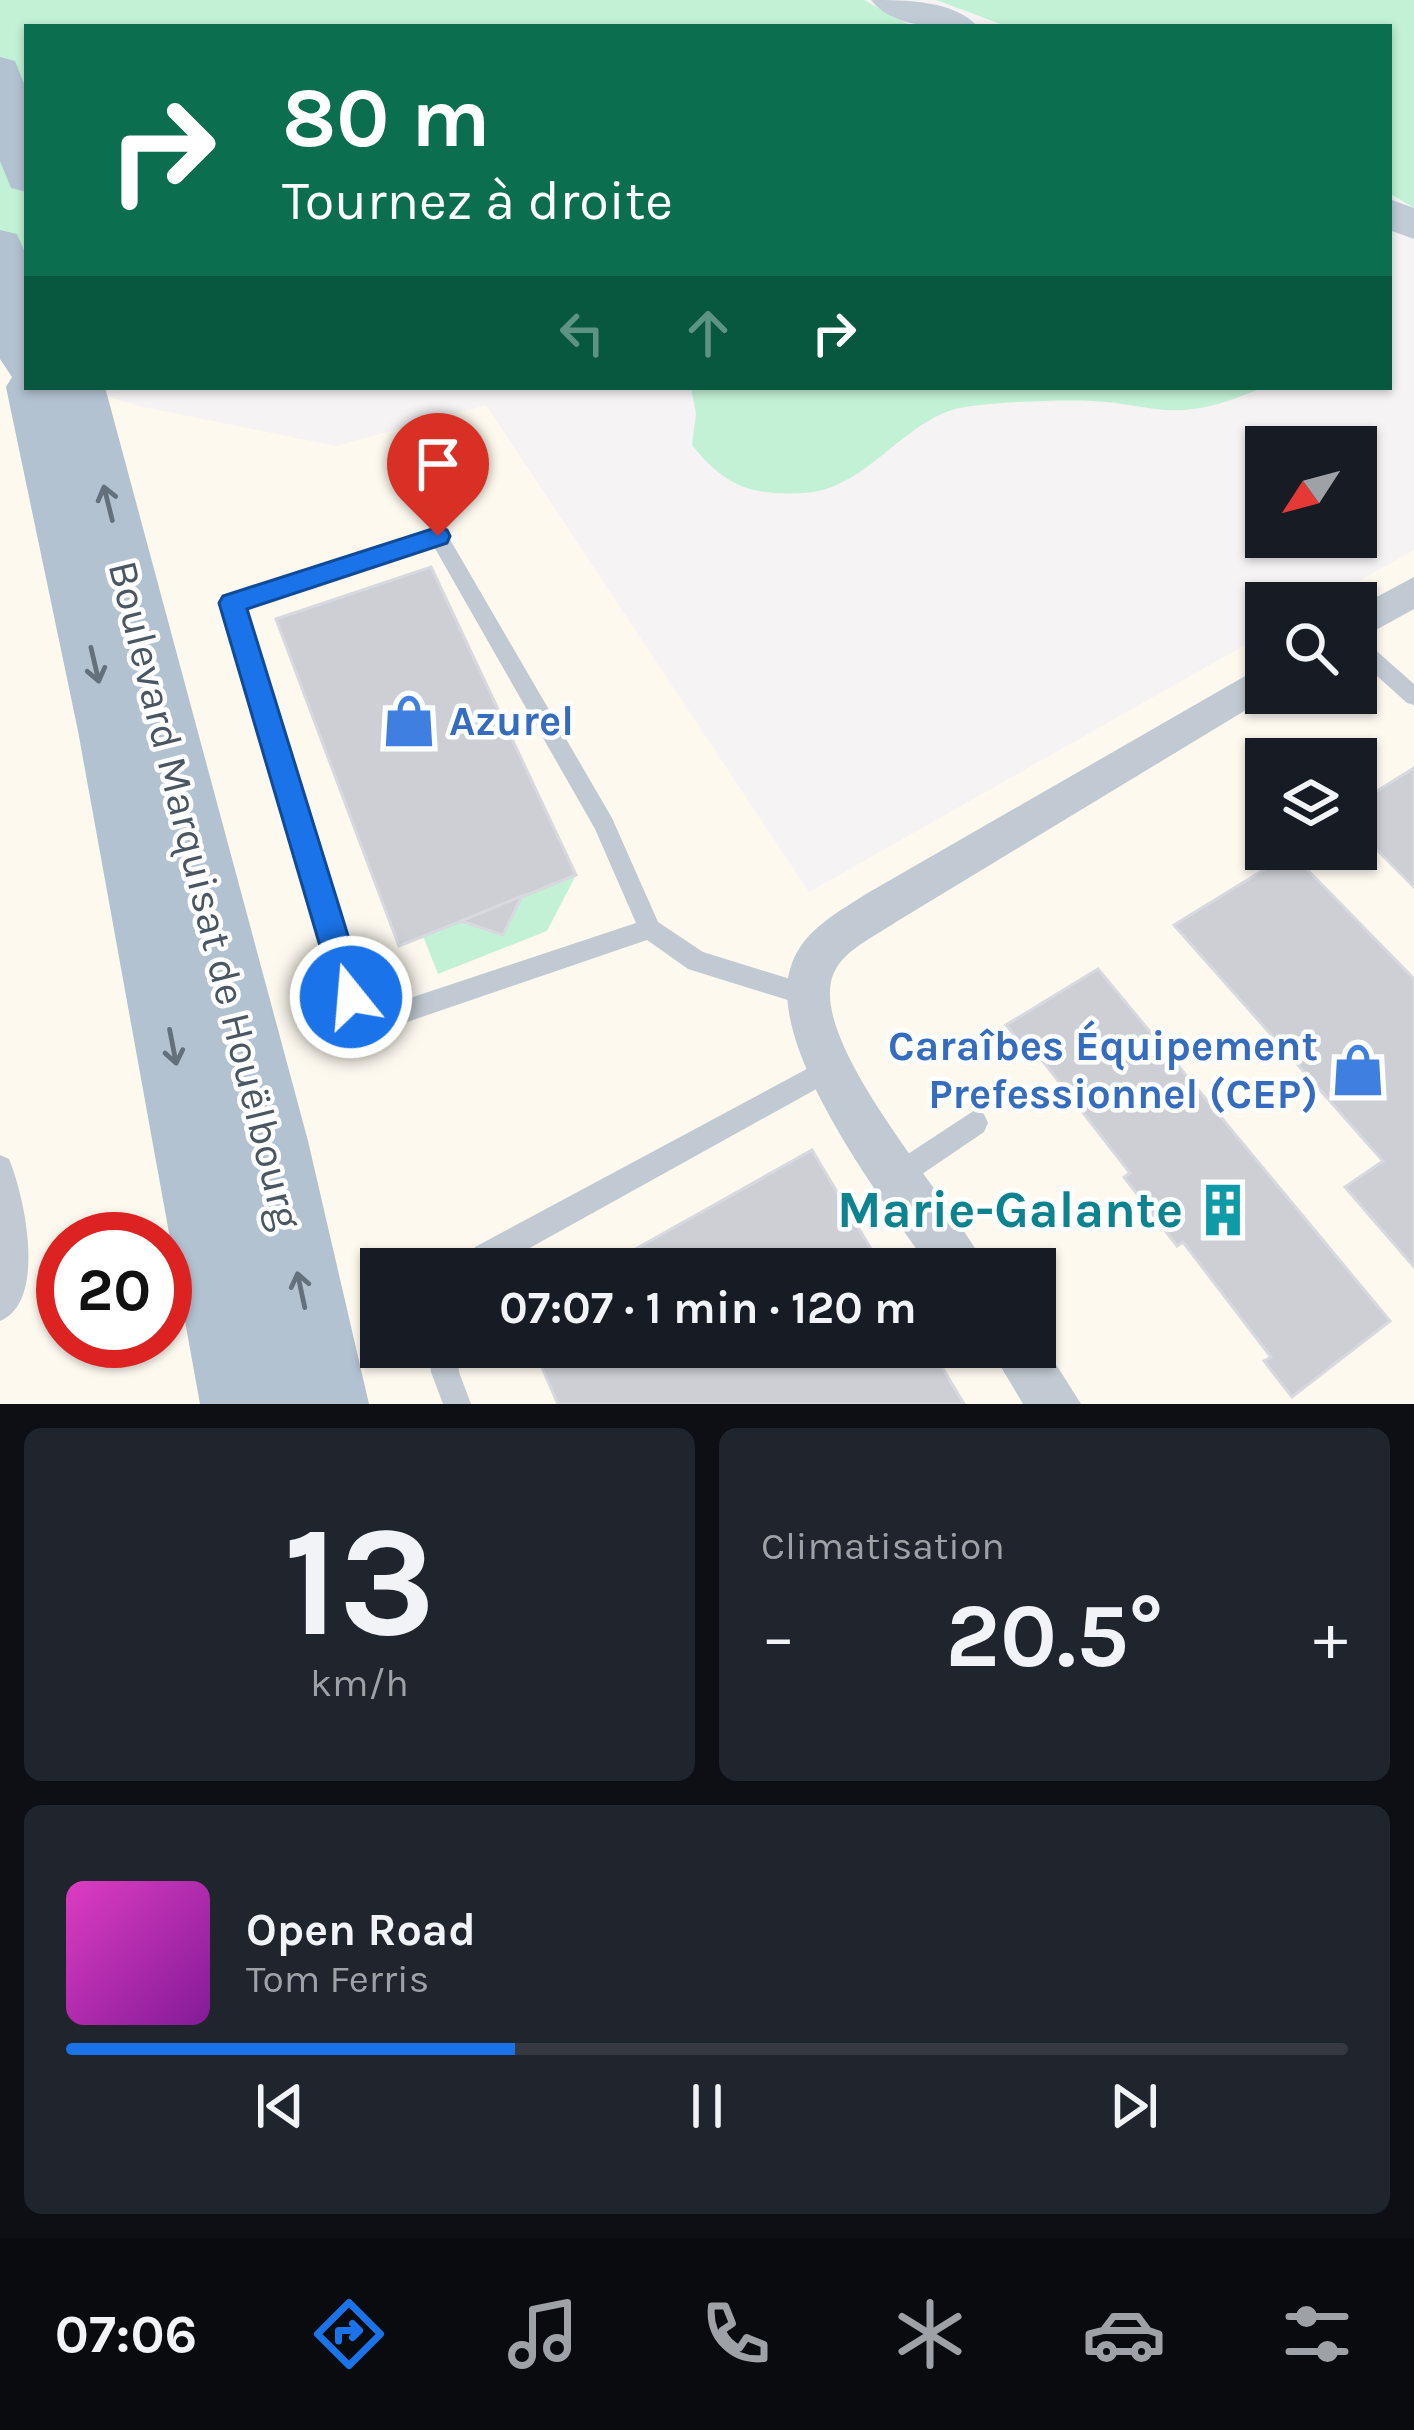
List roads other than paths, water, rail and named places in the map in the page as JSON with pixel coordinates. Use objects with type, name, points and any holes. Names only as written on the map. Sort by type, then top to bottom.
[{"type":"main road","points":[[0,70],[24,166]]},
{"type":"main road","points":[[0,245],[24,351]]},
{"type":"main road","name":"Boulevard Marquisat de Houëlbourg","points":[[33,390],[110,731],[243,1404]]},
{"type":"main road","name":"Boulevard Marquisat de Houëlbourg","points":[[80,390],[269,1141],[326,1404]]},
{"type":"street","points":[[889,0],[950,24]]},
{"type":"street","points":[[1377,613],[1414,591]]},
{"type":"street","points":[[947,1248],[829,1069],[807,995],[809,973],[823,948],[1245,692]]},
{"type":"street","points":[[1029,1368],[1054,1404]]},
{"type":"lane","points":[[650,929],[375,1021],[359,1011],[232,603],[438,536],[604,824],[650,929],[697,961],[807,995]]},
{"type":"lane","points":[[1377,665],[1414,698]]},
{"type":"lane","points":[[501,1248],[829,1069]]},
{"type":"lane","points":[[897,1175],[975,1123]]},
{"type":"lane","points":[[0,1168],[19,1251],[11,1289],[0,1307]]},
{"type":"lane","points":[[445,1368],[457,1404]]},
{"type":"place","name":"Azurel","points":[[409,721]]},
{"type":"place","name":"Caraîbes Équipement Prefessionnel (CEP)","points":[[1358,1070]]},
{"type":"place","name":"Marie-Galante","points":[[1223,1210]]}]
